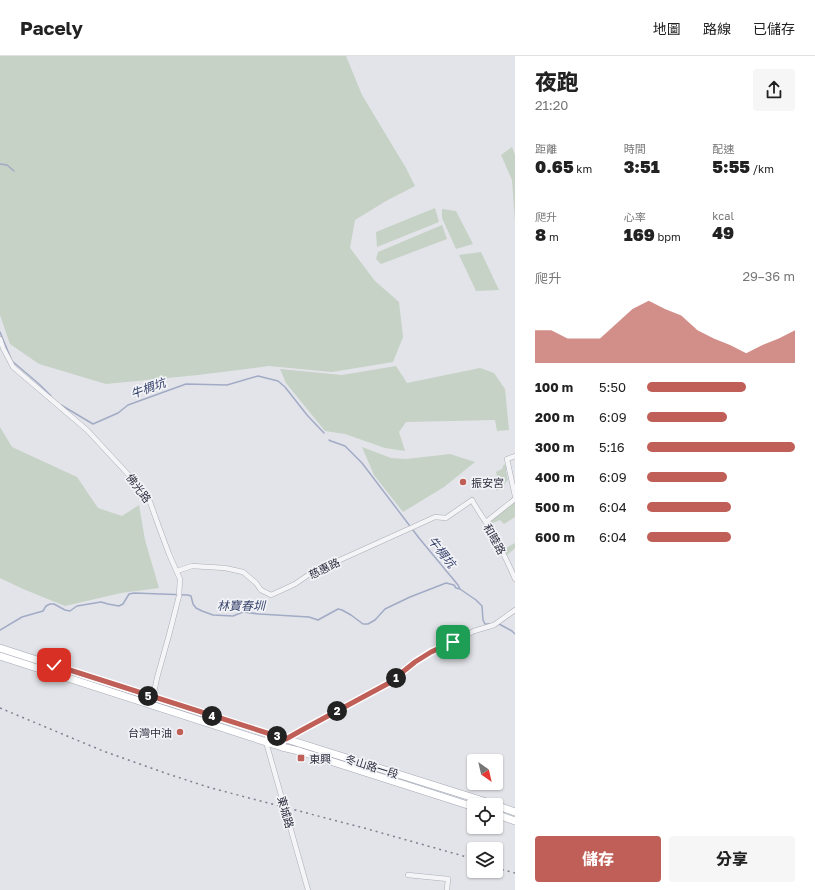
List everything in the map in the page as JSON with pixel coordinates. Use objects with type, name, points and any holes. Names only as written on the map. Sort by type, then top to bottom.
[{"type":"main road","name":"冬山路一段","points":[[0,648],[266,742],[467,805]]},
{"type":"main road","name":"冬山路一段","points":[[0,656],[286,739],[473,798]]},
{"type":"main road","name":"冬山路一段","points":[[503,808],[515,812]]},
{"type":"main road","points":[[503,817],[515,821]]},
{"type":"street","name":"佛光路","points":[[0,339],[13,367],[87,430],[139,486],[150,502],[166,547],[180,579],[179,595],[151,701]]},
{"type":"street","points":[[515,456],[507,459],[515,496]]},
{"type":"street","points":[[486,522],[515,499]]},
{"type":"street","name":"慈惠路","points":[[177,572],[192,566],[225,568],[243,572],[256,583],[261,590],[271,595],[295,584],[311,573],[436,517],[446,518],[472,500]]},
{"type":"street","name":"和睦路","points":[[472,500],[504,554],[515,579]]},
{"type":"street","points":[[282,747],[286,739],[389,683],[415,662],[431,652],[474,631],[494,626],[515,610]]},
{"type":"street","name":"東城路","points":[[268,734],[266,742],[308,890]]},
{"type":"street","points":[[408,876],[448,879],[447,890]]},
{"type":"green space","points":[[0,56],[346,56],[362,95],[406,168],[415,186],[386,201],[355,220],[350,248],[375,281],[399,302],[403,337],[393,362],[332,372],[269,366],[106,384],[39,364],[10,344],[0,315]]},
{"type":"green space","points":[[512,147],[515,155],[515,221],[512,180],[501,155]]},
{"type":"green space","points":[[435,208],[439,222],[377,247],[376,232]]},
{"type":"green space","points":[[442,209],[456,211],[473,244],[456,249],[442,218]]},
{"type":"green space","points":[[442,225],[447,239],[381,264],[376,259],[378,252]]},
{"type":"green space","points":[[481,252],[499,290],[476,291],[459,255]]},
{"type":"green space","points":[[396,366],[407,383],[480,368],[494,373],[505,389],[509,430],[497,431],[495,420],[406,422],[399,432],[405,451],[385,448],[345,434],[325,431],[286,383],[280,369],[342,375]]},
{"type":"green space","points":[[0,427],[12,447],[77,477],[98,508],[122,516],[139,505],[145,540],[159,588],[121,593],[65,606],[0,578]]},
{"type":"green space","points":[[362,447],[391,458],[406,459],[450,454],[475,462],[444,487],[403,512],[374,475]]},
{"type":"green space","points":[[504,464],[507,467],[506,471],[508,480],[497,491],[490,482],[497,476],[496,472],[502,469]]},
{"type":"green space","points":[[515,501],[515,517],[504,524],[500,520],[490,524],[489,522]]},
{"type":"green space","points":[[515,543],[515,548],[507,555],[504,549]]},
{"type":"waterway","points":[[0,164],[7,165],[14,171]]},
{"type":"waterway","name":"牛椆坑","points":[[0,332],[12,361],[51,396]]},
{"type":"waterway","name":"牛椆坑","points":[[61,405],[93,424],[118,413],[128,405],[186,384],[227,385],[258,376],[278,381],[285,387],[307,415],[324,433]]},
{"type":"waterway","name":"牛椆坑","points":[[329,440],[345,446],[362,463],[460,589]]},
{"type":"waterway","name":"林寶春圳","points":[[0,630],[22,617],[43,611],[46,606],[50,604],[54,604],[70,611],[77,606],[101,602],[119,606],[123,604],[129,594],[134,593],[188,595],[191,596],[193,604],[196,608],[213,615],[233,616],[243,612],[309,617],[318,620],[338,609],[351,615],[363,624],[368,624],[375,620],[385,609],[410,597],[446,583],[454,585],[456,588],[460,589],[476,600],[482,606],[483,620],[485,624],[490,624]]},
{"type":"waterway","name":"林寶春圳","points":[[499,624],[515,634]]},
{"type":"railway","points":[[0,708],[103,751],[211,788],[364,828],[467,857]]},
{"type":"railway","points":[[503,870],[515,873]]},
{"type":"place","name":"振安宮","points":[[463,482]]},
{"type":"place","name":"台灣中油","points":[[180,732]]},
{"type":"place","name":"東興","points":[[301,758]]},
{"type":"route","points":[[54,665],[286,739],[389,683],[415,662],[431,652],[453,642]]}]
